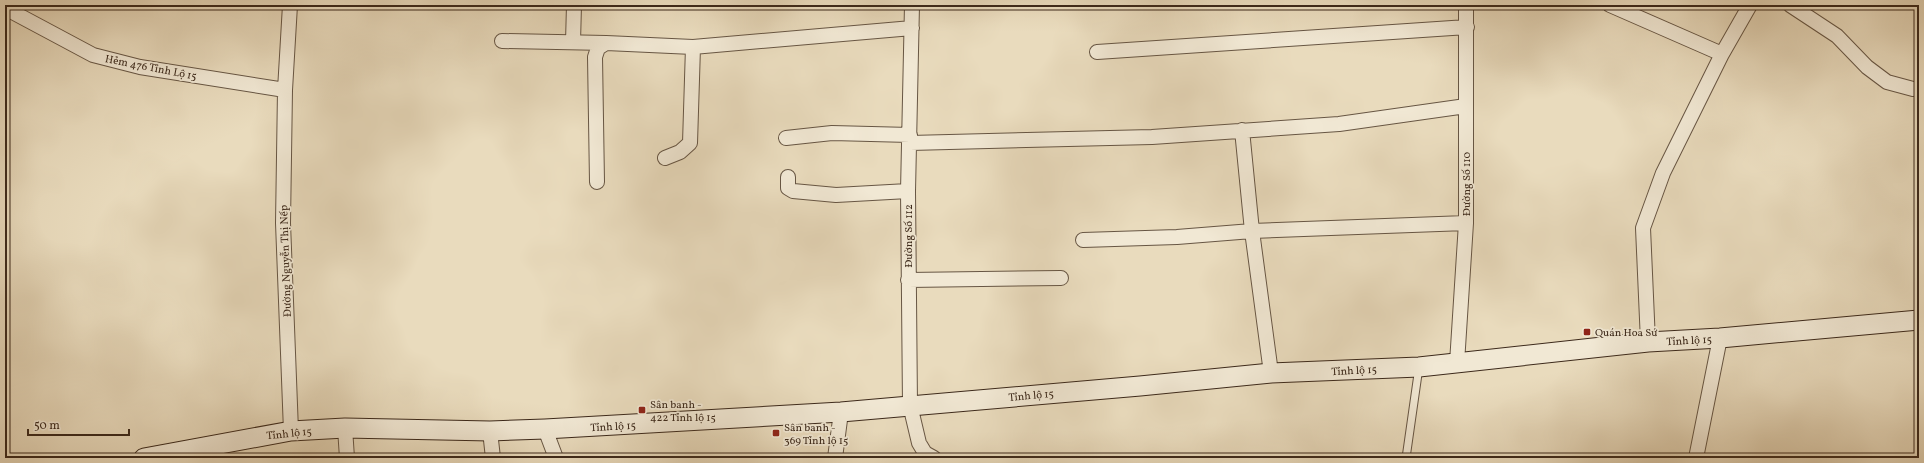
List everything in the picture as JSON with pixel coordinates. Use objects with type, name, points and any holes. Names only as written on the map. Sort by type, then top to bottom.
[{"type":"main road","name":"Tỉnh lộ 15","points":[[144,458],[197,453],[290,431],[345,428],[490,431],[841,412],[1271,373],[1419,367],[1648,342],[1720,338],[1919,320]]},
{"type":"street","name":"Đường Nguyễn Thị Nếp","points":[[290,5],[285,90],[283,223],[290,431]]},
{"type":"street","points":[[573,42],[574,5]]},
{"type":"street","name":"Đường Số 112","points":[[912,5],[908,191],[910,405],[919,443],[925,453],[934,458]]},
{"type":"street","name":"Đường Số 110","points":[[1457,363],[1466,224],[1466,5]]},
{"type":"street","points":[[1610,5],[1722,54]]},
{"type":"street","points":[[1648,342],[1643,228],[1663,173],[1722,54],[1750,5]]},
{"type":"street","points":[[1790,5],[1837,36],[1867,67],[1887,82],[1913,89]]},
{"type":"street","name":"Hẻm 476 Tỉnh Lộ 15","points":[[5,8],[93,55],[140,67],[285,90]]},
{"type":"street","points":[[1098,52],[1467,27]]},
{"type":"street","points":[[502,41],[606,43],[693,47],[912,28]]},
{"type":"street","points":[[597,182],[595,57],[598,48],[606,43]]},
{"type":"street","points":[[665,158],[680,152],[690,143],[693,47]]},
{"type":"street","points":[[786,138],[832,133],[910,139],[1152,137],[1338,124],[1466,106]]},
{"type":"street","points":[[1242,130],[1252,231],[1271,373]]},
{"type":"street","points":[[788,177],[788,188],[793,191],[836,195],[908,191]]},
{"type":"street","points":[[1083,240],[1177,237],[1252,231],[1466,224]]},
{"type":"street","points":[[908,280],[1061,278]]},
{"type":"street","points":[[1696,458],[1720,338]]},
{"type":"street","points":[[835,458],[841,412]]},
{"type":"street","points":[[345,428],[347,458]]},
{"type":"street","points":[[545,429],[556,458]]},
{"type":"street","points":[[490,431],[493,458]]},
{"type":"lane","points":[[1406,458],[1419,367]]},
{"type":"place","name":"Quán Hoa Sứ","points":[[1587,332]]},
{"type":"place","name":"Sân banh - 422 Tỉnh lộ 15","points":[[642,410]]},
{"type":"place","name":"Sân banh - 369 Tỉnh lộ 15","points":[[776,433]]}]
